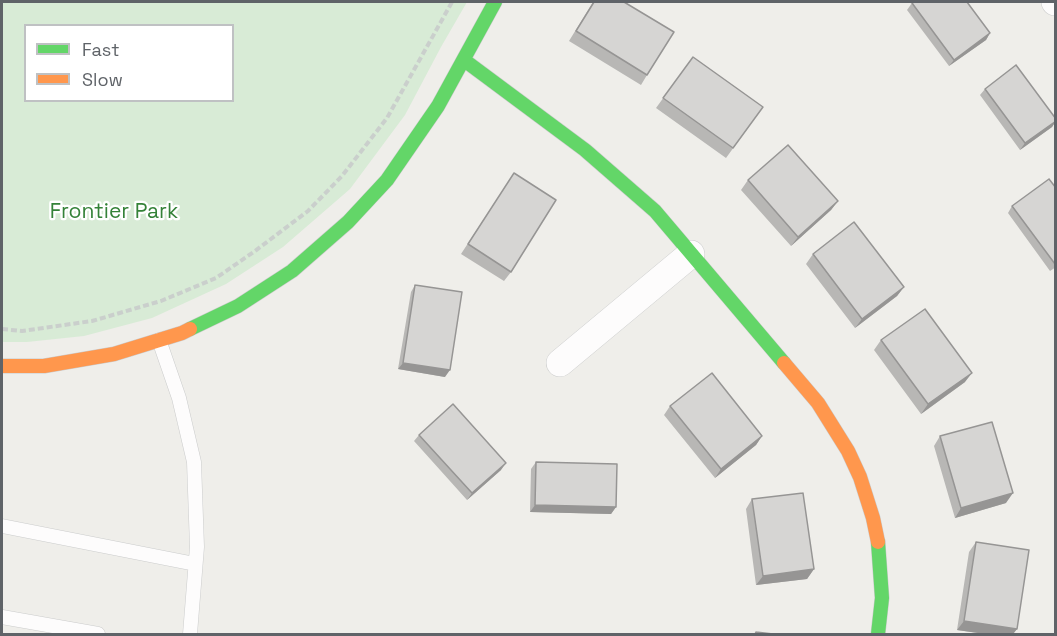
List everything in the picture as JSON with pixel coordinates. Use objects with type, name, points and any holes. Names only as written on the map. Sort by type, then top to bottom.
[{"type":"street","points":[[2,366],[44,366],[114,354],[182,333],[238,306],[292,271],[348,222],[393,171],[438,106],[495,2]]},
{"type":"street","points":[[464,60],[585,150],[655,211],[818,403],[848,451],[860,477],[870,508],[879,547],[882,597],[878,634]]},
{"type":"street","points":[[560,363],[691,254]]},
{"type":"lane","points":[[159,340],[179,398],[194,462],[197,547],[189,634]]},
{"type":"lane","points":[[2,526],[195,564]]},
{"type":"lane","points":[[2,617],[98,634]]},
{"type":"path","points":[[2,329],[22,330],[92,321],[161,301],[216,278],[255,252],[308,211],[355,160],[387,118],[452,2]]},
{"type":"green space","name":"Frontier Park","points":[[2,2],[467,2],[405,115],[350,189],[283,247],[226,284],[152,318],[84,336],[27,342],[2,342]]},
{"type":"building","points":[[594,2],[624,2],[674,32],[647,75],[576,31]]},
{"type":"building","points":[[967,2],[990,33],[954,60],[912,3]]},
{"type":"building","points":[[693,57],[763,107],[733,148],[663,98]]},
{"type":"building","points":[[1016,65],[1056,119],[1025,143],[985,89]]},
{"type":"building","points":[[788,145],[838,201],[798,237],[748,180]]},
{"type":"building","points":[[514,173],[556,200],[511,272],[468,244]]},
{"type":"building","points":[[1049,179],[1056,188],[1055,264],[1012,206]]},
{"type":"building","points":[[854,222],[904,287],[862,319],[813,254]]},
{"type":"building","points":[[415,285],[462,292],[450,370],[403,363]]},
{"type":"building","points":[[925,309],[972,373],[928,404],[881,340]]},
{"type":"building","points":[[712,373],[762,436],[721,469],[670,406]]},
{"type":"building","points":[[453,404],[506,463],[472,493],[419,435]]},
{"type":"building","points":[[992,422],[1013,493],[961,508],[940,436]]},
{"type":"building","points":[[536,462],[617,464],[616,507],[535,505]]},
{"type":"building","points":[[803,493],[814,569],[763,576],[752,499]]},
{"type":"building","points":[[976,542],[1029,550],[1017,629],[964,621]]},
{"type":"traffic: fast","points":[[190,329],[238,306],[292,271],[348,222],[387,180],[438,106],[495,2]]},
{"type":"traffic: fast","points":[[464,60],[585,150],[655,211],[784,363]]},
{"type":"traffic: fast","points":[[878,542],[882,598],[878,634]]},
{"type":"traffic: slow","points":[[2,366],[44,366],[114,354],[190,329]]},
{"type":"traffic: slow","points":[[784,363],[818,403],[848,451],[860,477],[878,542]]}]
